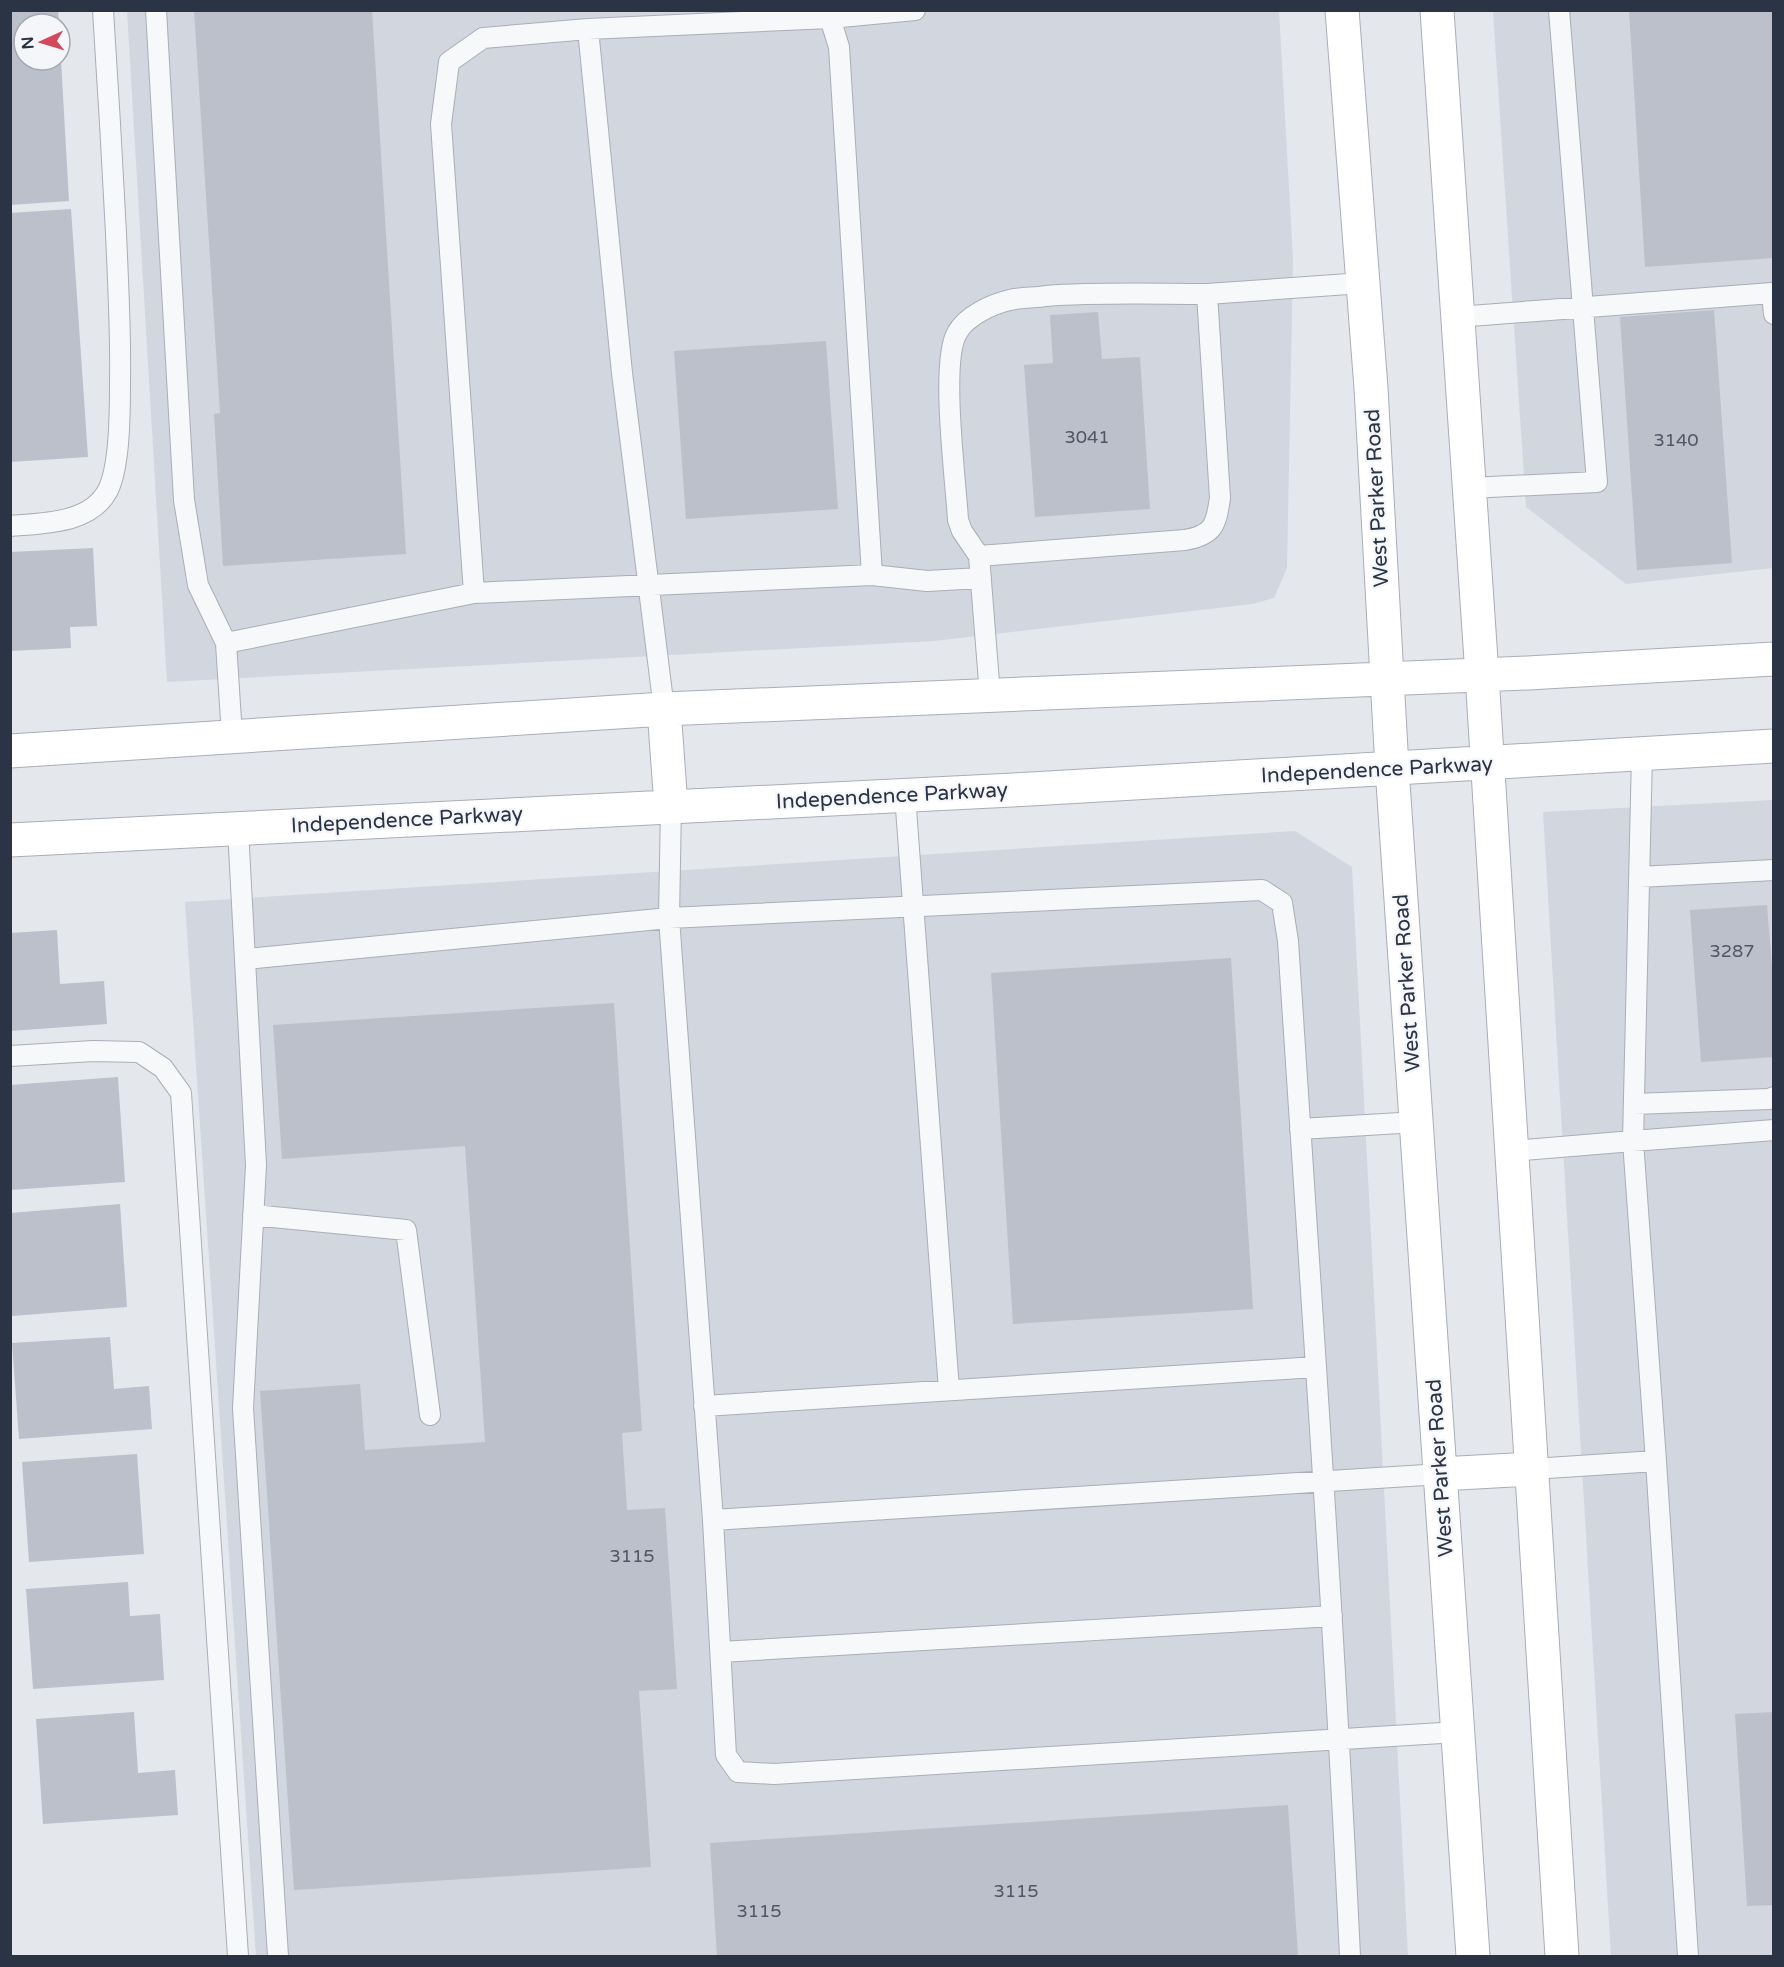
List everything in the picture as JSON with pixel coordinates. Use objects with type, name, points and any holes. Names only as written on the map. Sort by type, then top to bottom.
[{"type":"main road","name":"West Parker Road","points":[[1342,10],[1363,283],[1392,768],[1473,1956]]},
{"type":"main road","points":[[1437,10],[1482,675],[1562,1956]]},
{"type":"main road","points":[[10,751],[664,709],[1482,675],[1773,659]]},
{"type":"main road","points":[[664,709],[671,806]]},
{"type":"main road","name":"Independence Parkway","points":[[10,840],[905,795],[1773,746]]},
{"type":"main road","points":[[1441,1474],[1532,1469]]},
{"type":"lane","points":[[10,526],[78,517],[97,504],[108,490],[116,461],[120,420],[121,342],[110,105],[103,10]]},
{"type":"lane","points":[[156,10],[184,500],[198,585],[226,644],[232,736]]},
{"type":"lane","points":[[474,594],[441,124],[449,63],[483,38],[588,29],[830,18],[915,10]]},
{"type":"lane","points":[[1468,488],[1597,482],[1559,10]]},
{"type":"lane","points":[[830,18],[839,47],[872,575]]},
{"type":"lane","points":[[588,29],[622,373],[664,709]]},
{"type":"lane","points":[[990,695],[979,556],[962,531],[958,520],[948,378],[951,351],[957,333],[972,317],[991,306],[1010,300],[1068,294],[1207,294],[1363,283]]},
{"type":"lane","points":[[1457,317],[1772,293],[1773,314]]},
{"type":"lane","points":[[979,556],[1185,540],[1203,537],[1212,528],[1218,515],[1220,498],[1207,294]]},
{"type":"lane","points":[[226,644],[474,594],[872,575],[927,581],[981,578]]},
{"type":"lane","points":[[1642,754],[1633,1141],[1688,1956]]},
{"type":"lane","points":[[905,795],[949,1390]]},
{"type":"lane","points":[[671,806],[669,918],[713,1520],[726,1755],[738,1772],[774,1774],[1458,1732]]},
{"type":"lane","points":[[238,829],[256,1165],[243,1408],[278,1956]]},
{"type":"lane","points":[[1639,877],[1773,870]]},
{"type":"lane","points":[[246,959],[669,918],[1262,890],[1282,903],[1288,941],[1316,1367],[1350,1956]]},
{"type":"lane","points":[[10,1056],[93,1051],[139,1052],[163,1068],[181,1093],[238,1956]]},
{"type":"lane","points":[[1634,1104],[1773,1097]]},
{"type":"lane","points":[[1300,1129],[1417,1122]]},
{"type":"lane","points":[[1511,1151],[1773,1130]]},
{"type":"lane","points":[[253,1215],[406,1230],[430,1415]]},
{"type":"lane","points":[[704,1406],[1316,1367]]},
{"type":"lane","points":[[1532,1469],[1656,1461]]},
{"type":"lane","points":[[713,1520],[1441,1474]]},
{"type":"lane","points":[[721,1652],[1332,1616]]},
{"type":"shaded area","points":[[127,11],[1279,11],[1293,259],[1287,568],[1274,598],[1252,604],[934,641],[167,682]]},
{"type":"shaded area","points":[[1493,11],[1773,11],[1773,568],[1626,584],[1526,507]]},
{"type":"shaded area","points":[[1773,800],[1773,1956],[1611,1956],[1543,812]]},
{"type":"shaded area","points":[[1295,831],[1352,867],[1408,1956],[256,1956],[185,902]]},
{"type":"building","points":[[10,10],[58,10],[58,12],[12,12],[12,72],[62,72],[69,201],[10,205]]},
{"type":"building","points":[[194,10],[372,10],[406,554],[223,566],[214,414],[220,413]]},
{"type":"building","points":[[1629,10],[1774,10],[1774,258],[1645,267]]},
{"type":"building","points":[[71,209],[88,457],[10,462],[10,213]]},
{"type":"building","points":[[1714,310],[1732,563],[1637,570],[1620,317]]},
{"type":"building","points":[[1098,312],[1102,359],[1140,357],[1150,509],[1035,517],[1024,365],[1053,363],[1050,315]]},
{"type":"building","points":[[826,341],[838,509],[686,519],[674,351]]},
{"type":"building","points":[[93,548],[97,626],[70,627],[71,648],[10,651],[10,552]]},
{"type":"building","points":[[1767,905],[1774,992],[1774,1057],[1701,1062],[1690,910]]},
{"type":"building","points":[[57,930],[60,984],[104,981],[107,1024],[10,1031],[10,933]]},
{"type":"building","points":[[1231,958],[1253,1309],[1013,1324],[991,973]]},
{"type":"building","points":[[614,1003],[642,1431],[622,1433],[627,1510],[665,1508],[677,1689],[639,1691],[651,1867],[294,1890],[260,1391],[360,1384],[365,1450],[485,1442],[465,1146],[282,1159],[273,1025]]},
{"type":"building","points":[[118,1077],[125,1182],[10,1190],[10,1085]]},
{"type":"building","points":[[120,1204],[127,1307],[12,1316],[10,1213]]},
{"type":"building","points":[[110,1337],[114,1389],[149,1386],[152,1429],[19,1439],[12,1343]]},
{"type":"building","points":[[137,1454],[144,1554],[29,1562],[22,1462]]},
{"type":"building","points":[[128,1582],[130,1616],[160,1614],[164,1680],[33,1689],[26,1589]]},
{"type":"building","points":[[134,1712],[138,1773],[175,1770],[178,1815],[43,1824],[36,1719]]},
{"type":"building","points":[[1774,1712],[1774,1905],[1747,1906],[1735,1714]]},
{"type":"building","points":[[1288,1805],[1298,1956],[717,1956],[710,1843]]}]
